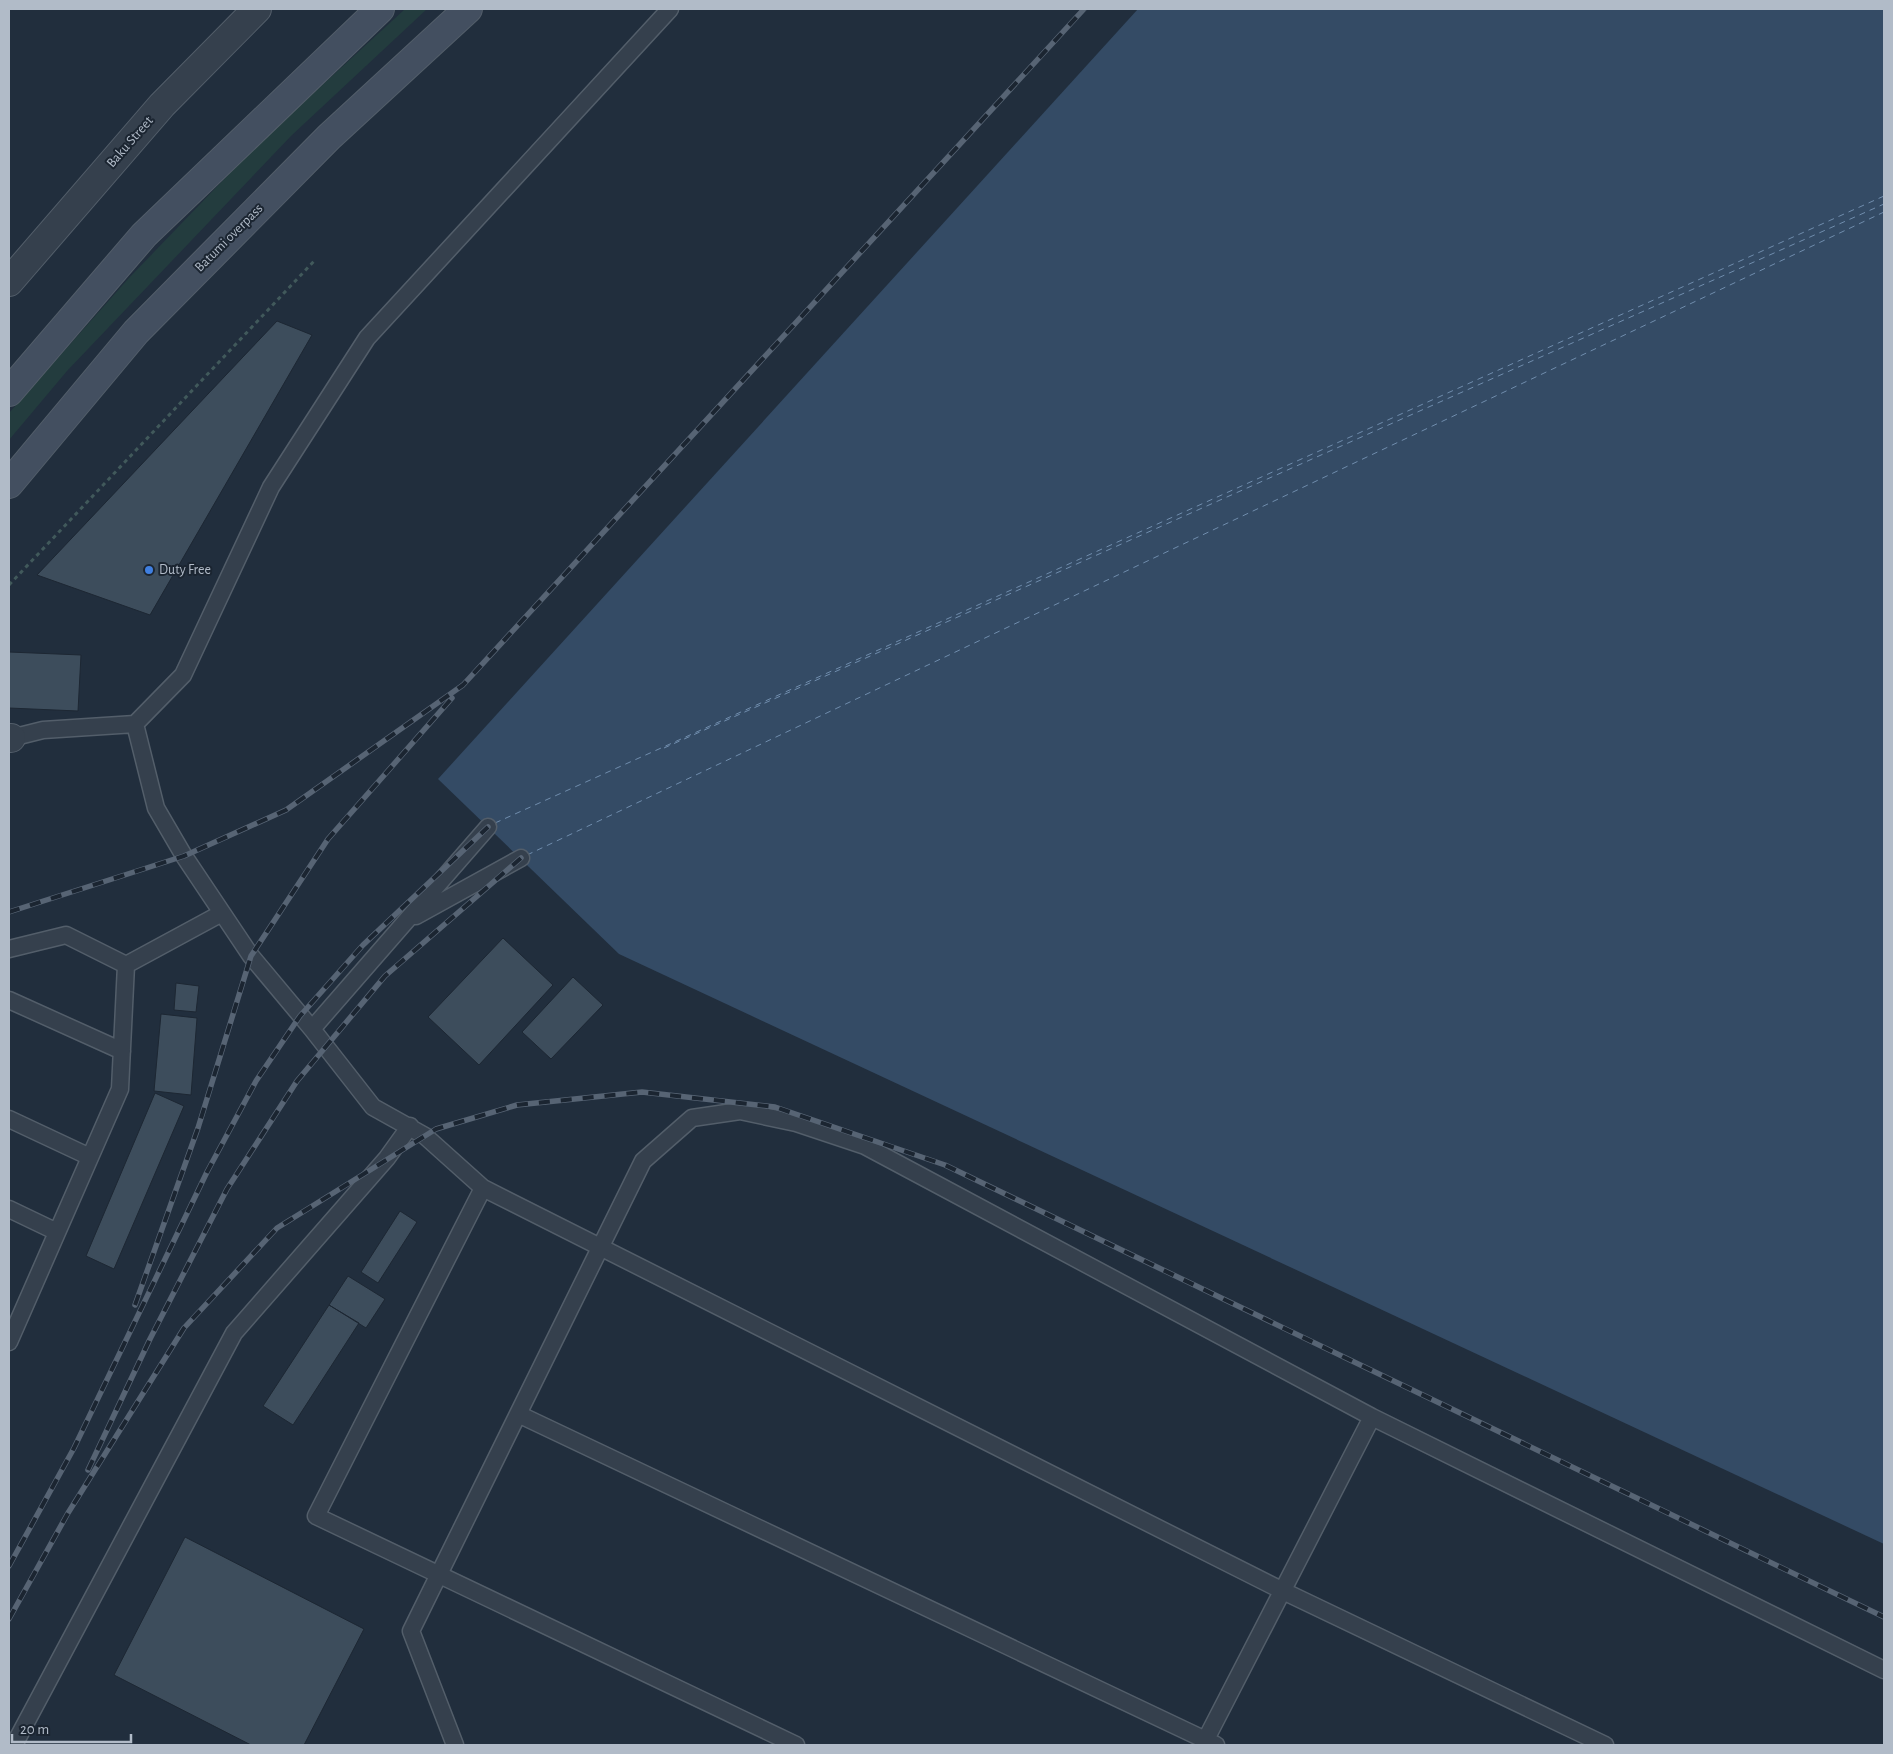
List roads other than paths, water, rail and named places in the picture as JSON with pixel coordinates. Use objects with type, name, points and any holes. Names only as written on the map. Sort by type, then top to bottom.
[{"type":"main road","points":[[9,392],[144,235],[380,9]]},
{"type":"main road","name":"Batumi overpass","points":[[9,484],[136,332],[329,137],[468,9]]},
{"type":"street","name":"Baku Street","points":[[9,282],[162,105],[256,9]]},
{"type":"lane","points":[[10,738],[43,730],[135,724],[183,675],[271,487],[366,338],[670,9]]},
{"type":"lane","points":[[135,724],[156,808],[251,956],[327,1046],[373,1107],[425,1136],[483,1188],[1283,1590],[1605,1745]]},
{"type":"lane","points":[[312,1029],[488,827]]},
{"type":"lane","points":[[405,922],[521,858]]},
{"type":"lane","points":[[126,965],[222,913]]},
{"type":"lane","points":[[9,949],[66,935],[126,965]]},
{"type":"lane","points":[[9,1342],[13,1319],[57,1232],[120,1089],[126,965]]},
{"type":"lane","points":[[9,1000],[122,1051]]},
{"type":"lane","points":[[456,1745],[411,1631],[643,1161],[692,1118],[740,1112],[796,1123],[865,1146],[1372,1417],[1884,1670]]},
{"type":"lane","points":[[9,1120],[90,1158]]},
{"type":"lane","points":[[14,1745],[234,1333],[387,1158],[410,1126]]},
{"type":"lane","points":[[483,1188],[316,1516],[438,1576],[796,1745]]},
{"type":"lane","points":[[9,1209],[57,1232]]},
{"type":"lane","points":[[518,1414],[1208,1744],[1283,1590],[1372,1417]]},
{"type":"water","points":[[1138,9],[1884,9],[1884,1544],[619,954],[438,779]]},
{"type":"railway","points":[[9,912],[184,856],[286,810],[463,685],[1084,9]]},
{"type":"railway","points":[[135,1305],[198,1128],[251,956],[328,839],[452,698]]},
{"type":"railway","points":[[9,1566],[74,1448],[207,1172],[256,1081],[300,1016],[363,945],[488,827]]},
{"type":"railway","points":[[88,1470],[150,1339],[227,1189],[297,1081],[385,976],[521,858]]},
{"type":"railway","points":[[9,1619],[68,1513],[184,1328],[277,1228],[436,1129],[517,1105],[642,1092],[775,1107],[945,1165],[1884,1617]]},
{"type":"place","name":"Duty Free","points":[[149,570]]}]
